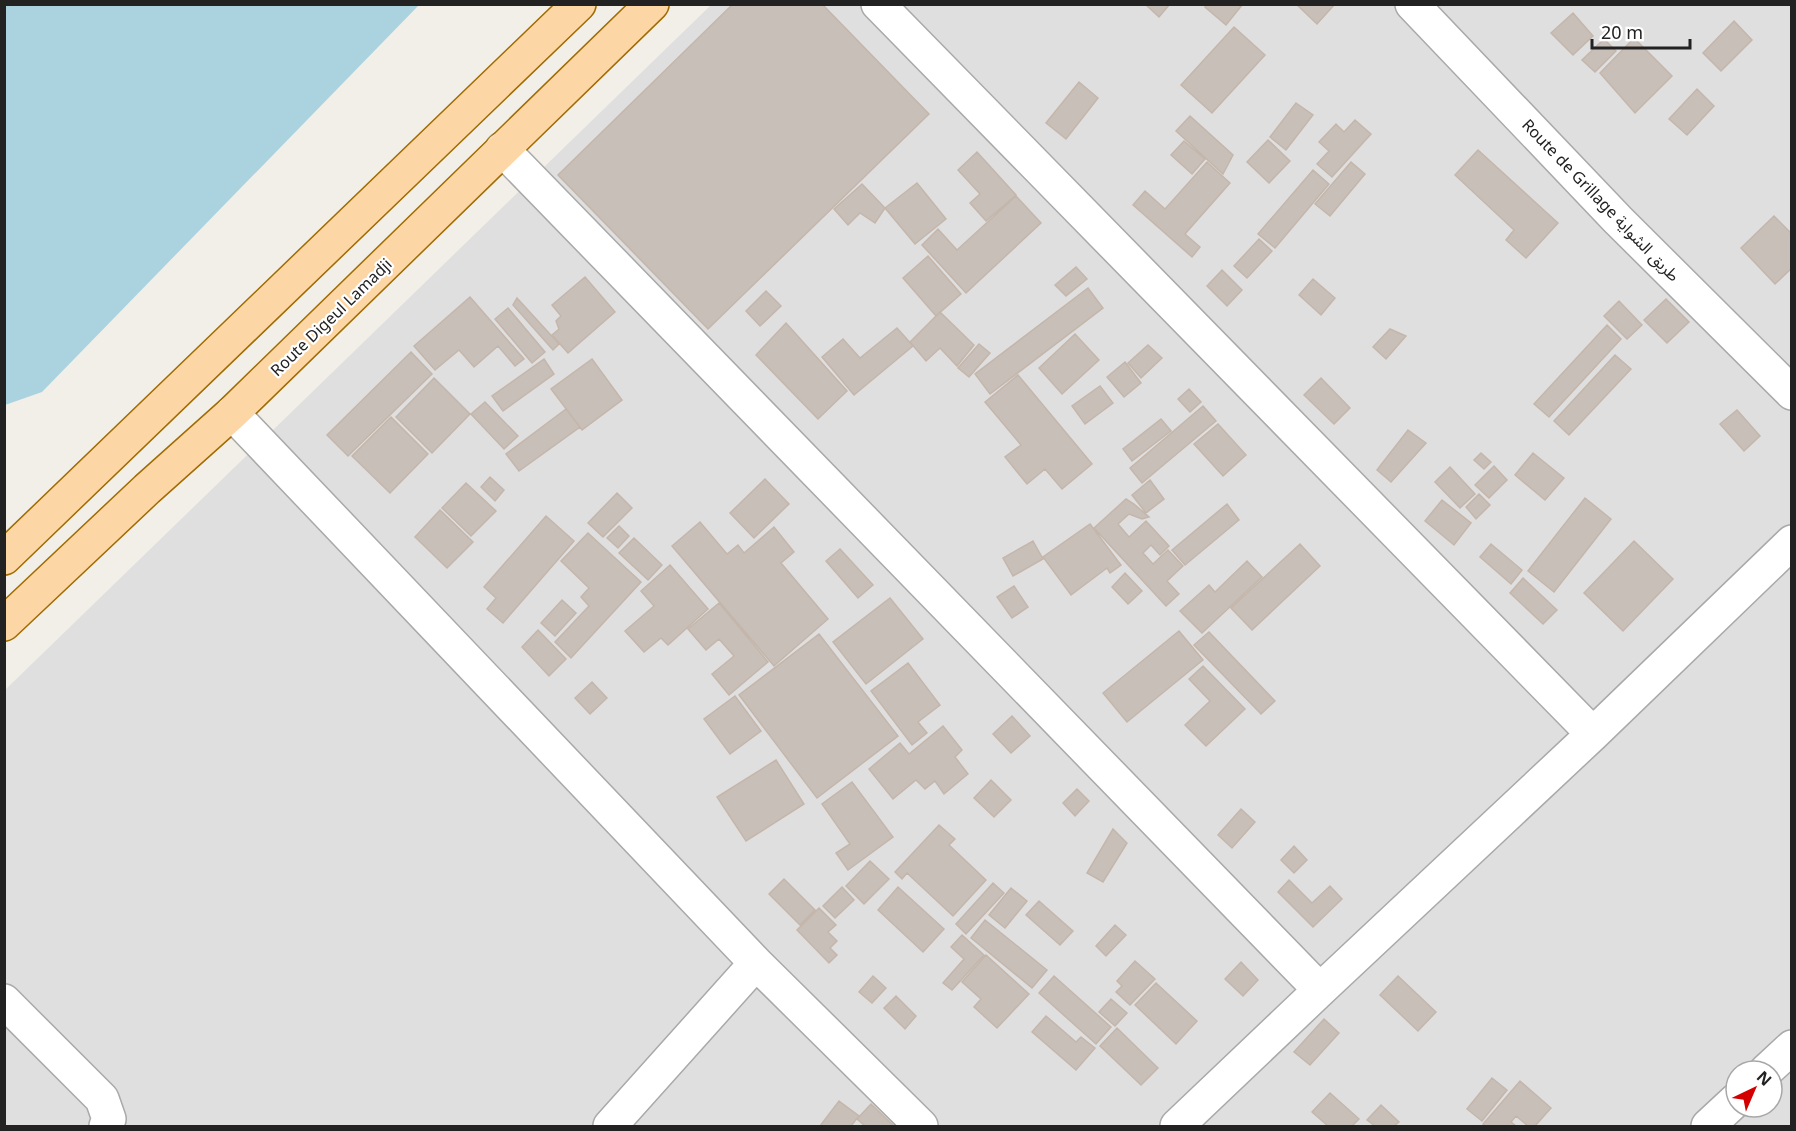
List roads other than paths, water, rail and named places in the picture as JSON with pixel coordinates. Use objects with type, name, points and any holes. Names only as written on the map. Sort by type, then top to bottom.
[{"type":"main road","points":[[4,558],[579,4]]},
{"type":"main road","name":"Route Digeul Lamadji","points":[[4,624],[147,489],[232,413],[652,4]]},
{"type":"street","points":[[878,4],[1593,734]]},
{"type":"street","name":"Route de Grillage طريق الشواية","points":[[1412,4],[1618,220],[1791,393]]},
{"type":"street","points":[[502,149],[1320,990]]},
{"type":"street","points":[[232,413],[756,963],[921,1126]]},
{"type":"street","points":[[1177,1126],[1593,734],[1791,542]]},
{"type":"street","points":[[609,1126],[756,963]]},
{"type":"street","points":[[4,1001],[102,1099],[109,1119],[106,1126]]},
{"type":"street","points":[[1778,1059],[1791,1047]]},
{"type":"street","points":[[1708,1126],[1724,1111]]},
{"type":"water","points":[[4,5],[419,5],[42,392],[5,405]]}]
